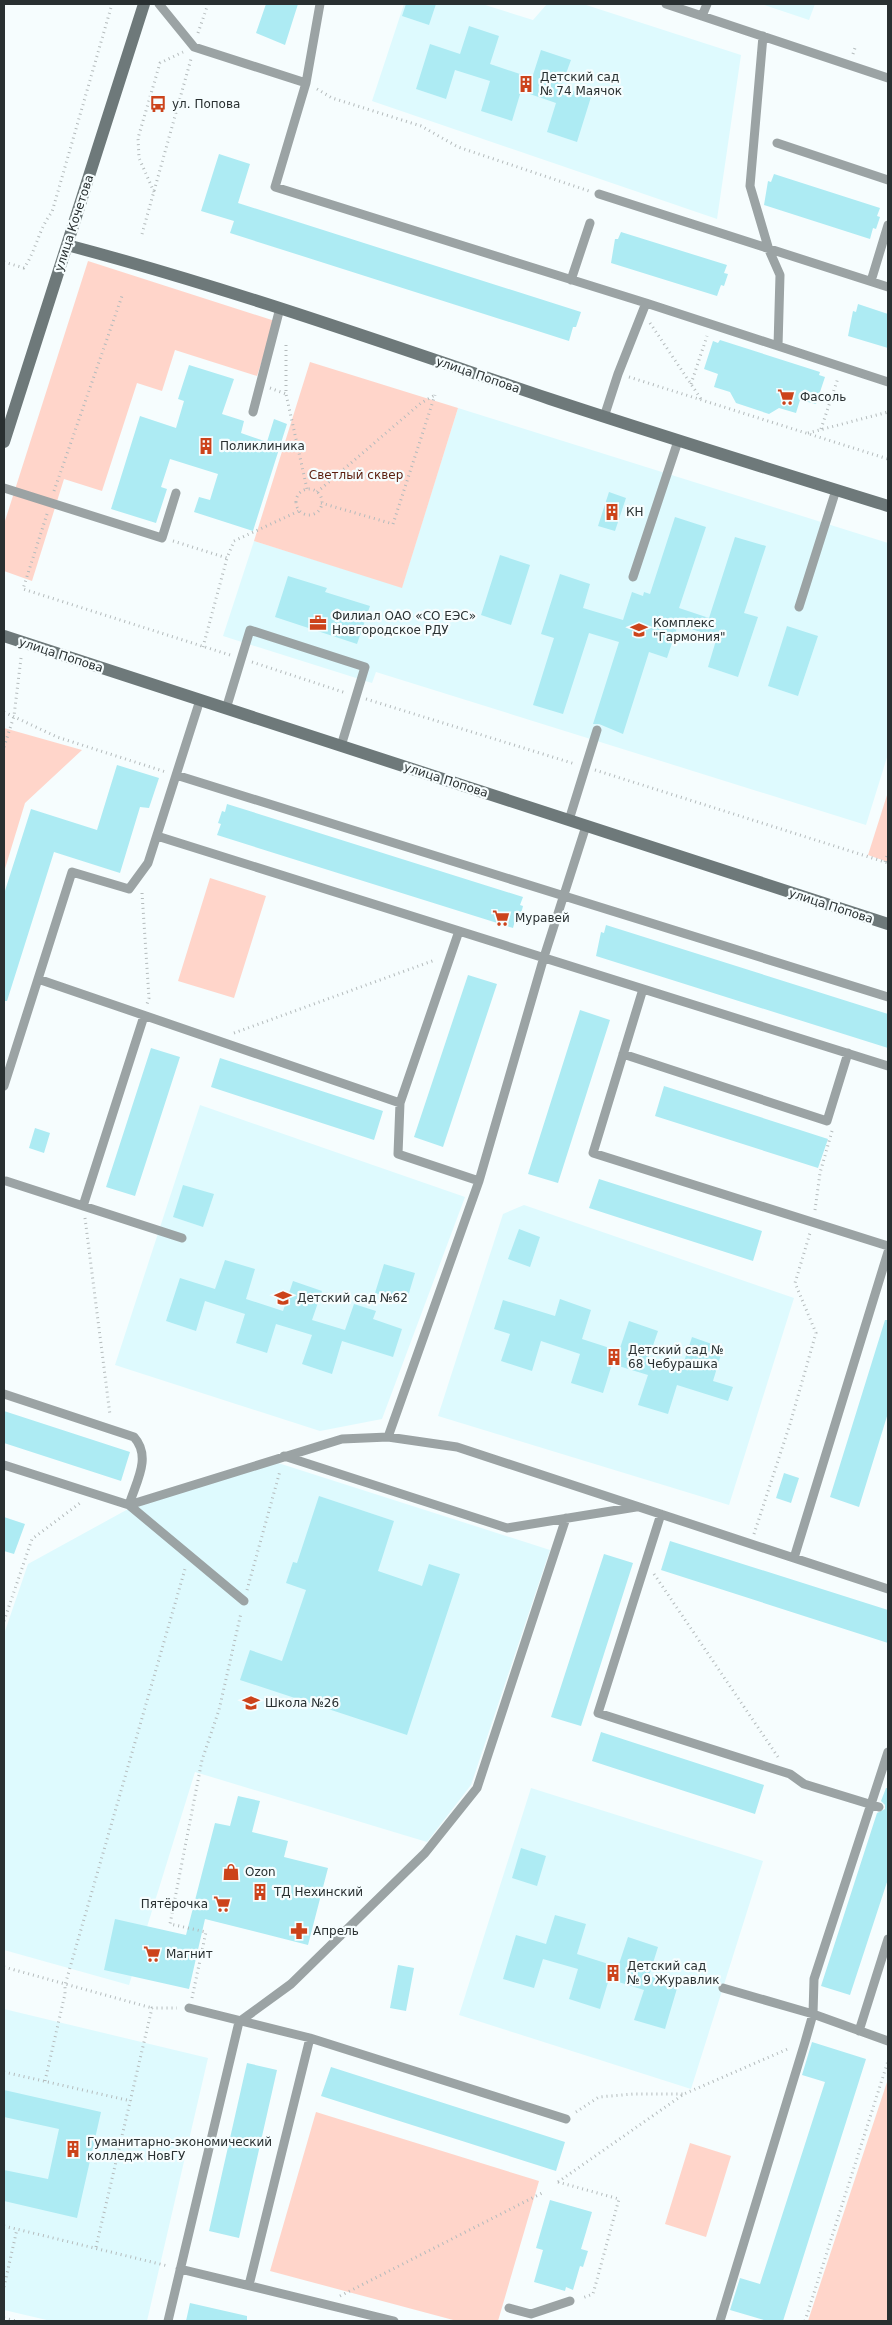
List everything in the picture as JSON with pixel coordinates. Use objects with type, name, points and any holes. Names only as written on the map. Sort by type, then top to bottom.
[{"type":"street","name":"улица Кочетова","points":[[4,442],[144,4]]},
{"type":"street","name":"улица Попова","points":[[67,245],[134,263],[280,308],[678,441],[836,490],[887,503]]},
{"type":"street","name":"улица Попова","points":[[4,636],[888,924]]},
{"type":"lane","points":[[159,4],[194,47],[306,83]]},
{"type":"lane","points":[[320,4],[306,83],[275,187],[571,280],[645,308],[711,324],[888,382]]},
{"type":"lane","points":[[666,4],[888,78]]},
{"type":"lane","points":[[702,16],[707,4]]},
{"type":"lane","points":[[763,36],[750,186],[769,250],[780,275],[778,346]]},
{"type":"lane","points":[[777,143],[888,180]]},
{"type":"lane","points":[[599,194],[769,250],[888,286]]},
{"type":"lane","points":[[571,280],[590,223]]},
{"type":"lane","points":[[872,281],[888,225]]},
{"type":"lane","points":[[253,412],[262,385],[270,340],[280,308]]},
{"type":"lane","points":[[604,417],[618,374],[645,308]]},
{"type":"lane","points":[[633,577],[678,441]]},
{"type":"lane","points":[[4,488],[162,538],[176,493]]},
{"type":"lane","points":[[799,607],[836,490]]},
{"type":"lane","points":[[226,709],[250,630],[356,664],[365,667],[341,746]]},
{"type":"lane","points":[[4,1086],[72,872],[129,889],[141,873],[148,863],[200,700]]},
{"type":"lane","points":[[568,820],[597,730]]},
{"type":"lane","points":[[176,775],[888,998]]},
{"type":"lane","points":[[388,1438],[479,1181],[544,957],[586,826]]},
{"type":"lane","points":[[157,836],[888,1066]]},
{"type":"lane","points":[[459,931],[400,1104],[398,1154],[479,1181]]},
{"type":"lane","points":[[38,979],[400,1104]]},
{"type":"lane","points":[[642,989],[593,1153],[888,1246]]},
{"type":"lane","points":[[83,1206],[144,1016]]},
{"type":"lane","points":[[623,1054],[827,1121],[848,1053]]},
{"type":"lane","points":[[5,1183],[182,1238]]},
{"type":"lane","points":[[794,1558],[888,1252]]},
{"type":"lane","points":[[4,1394],[134,1436],[142,1445],[144,1456],[129,1505]]},
{"type":"lane","points":[[129,1505],[342,1439],[388,1438],[457,1447],[888,1589]]},
{"type":"lane","points":[[284,1456],[507,1528],[638,1507]]},
{"type":"lane","points":[[4,1465],[129,1505],[244,1601]]},
{"type":"lane","points":[[661,1514],[598,1713],[790,1774],[804,1784],[875,1807]]},
{"type":"lane","points":[[168,2321],[239,2022],[291,1984],[425,1853],[476,1788],[566,1518]]},
{"type":"lane","points":[[720,2321],[813,2014],[814,1978],[875,1807],[888,1752]]},
{"type":"lane","points":[[859,2031],[888,1939]]},
{"type":"lane","points":[[723,1988],[813,2014],[888,2041]]},
{"type":"lane","points":[[189,2008],[239,2022],[310,2038],[566,2119]]},
{"type":"lane","points":[[249,2285],[310,2038]]},
{"type":"lane","points":[[180,2268],[394,2321]]},
{"type":"lane","points":[[509,2308],[530,2318],[570,2301]]},
{"type":"path","points":[[4,262],[24,268],[30,259],[46,219],[52,212],[112,4]]},
{"type":"path","points":[[142,234],[194,47],[208,4]]},
{"type":"path","points":[[154,193],[139,158],[138,138],[160,63],[194,47]]},
{"type":"path","points":[[306,83],[332,98],[421,126],[458,147],[599,194]]},
{"type":"path","points":[[122,296],[50,503],[23,589],[887,863]]},
{"type":"path","points":[[645,308],[701,400]]},
{"type":"path","points":[[691,385],[711,324]]},
{"type":"path","points":[[286,345],[286,394],[307,489]]},
{"type":"path","points":[[821,430],[843,366]]},
{"type":"path","points":[[618,374],[888,459]]},
{"type":"path","points":[[262,385],[286,394]]},
{"type":"path","points":[[317,492],[421,403],[435,395],[393,524],[321,503]]},
{"type":"path","points":[[807,433],[888,412]]},
{"type":"path","points":[[307,489],[317,492]]},
{"type":"path","points":[[307,489],[296,498],[299,511],[306,515],[314,514],[321,503]]},
{"type":"path","points":[[317,492],[321,503]]},
{"type":"path","points":[[203,647],[227,558],[234,541],[299,511]]},
{"type":"path","points":[[162,538],[227,558]]},
{"type":"path","points":[[4,747],[14,716],[21,658]]},
{"type":"path","points":[[4,712],[57,737],[176,775]]},
{"type":"path","points":[[887,863],[888,853]]},
{"type":"path","points":[[887,863],[888,859]]},
{"type":"path","points":[[141,873],[149,998],[144,1016]]},
{"type":"path","points":[[215,1040],[451,955]]},
{"type":"path","points":[[751,1544],[790,1424],[816,1333],[795,1283],[813,1222],[820,1173],[832,1132],[827,1121]]},
{"type":"path","points":[[83,1206],[111,1428]]},
{"type":"path","points":[[4,1967],[152,2008],[189,2008],[206,1932],[170,1924],[202,1760],[219,1710],[244,1601],[284,1456]]},
{"type":"path","points":[[4,1621],[32,1540],[93,1494]]},
{"type":"path","points":[[45,2081],[65,1985],[189,1554]]},
{"type":"path","points":[[646,1562],[790,1774]]},
{"type":"path","points":[[96,2247],[152,2008]]},
{"type":"path","points":[[570,2301],[592,2294],[620,2200],[558,2182],[684,2094],[805,2042]]},
{"type":"path","points":[[805,2321],[888,2061]]},
{"type":"path","points":[[4,2072],[131,2101]]},
{"type":"path","points":[[566,2119],[599,2097],[633,2094],[684,2094]]},
{"type":"path","points":[[324,2304],[544,2192]]},
{"type":"path","points":[[4,2226],[180,2268]]},
{"type":"path","points":[[4,2287],[17,2229]]},
{"type":"path","points":[[4,2318],[16,2321]]},
{"type":"shaded area","points":[[404,4],[482,4],[533,20],[547,4],[583,4],[741,55],[717,219],[372,101]]},
{"type":"shaded area","points":[[761,4],[815,4],[809,20]]},
{"type":"shaded area","name":"Комплекс \"Гармония\"","points":[[458,408],[888,543],[888,754],[866,825],[376,672],[372,683],[223,636],[254,541],[402,587]]},
{"type":"shaded area","name":"Детский сад №62","points":[[200,1105],[465,1197],[382,1419],[320,1431],[115,1365]]},
{"type":"shaded area","points":[[524,1205],[794,1298],[729,1505],[438,1416],[503,1214]]},
{"type":"shaded area","name":"Школа №26","points":[[275,1462],[550,1550],[471,1785],[427,1842],[195,1772],[129,1985],[4,1950],[4,1634],[28,1564],[130,1508]]},
{"type":"shaded area","points":[[531,1788],[763,1861],[691,2089],[459,2015]]},
{"type":"shaded area","points":[[4,2009],[208,2058],[147,2321],[51,2321],[4,2310]]},
{"type":"green space","points":[[88,261],[275,321],[257,376],[175,350],[162,391],[137,383],[102,491],[64,479],[32,581],[4,571],[4,524]]},
{"type":"green space","name":"Светлый сквер","points":[[310,362],[458,408],[402,588],[254,541]]},
{"type":"green space","points":[[4,728],[82,750],[25,803],[4,872]]},
{"type":"green space","points":[[888,792],[888,862],[868,855]]},
{"type":"green space","points":[[210,878],[266,896],[234,998],[178,981]]},
{"type":"green space","points":[[888,2079],[888,2321],[808,2321]]},
{"type":"green space","points":[[316,2112],[539,2181],[498,2321],[457,2321],[270,2271]]},
{"type":"green space","points":[[690,2143],[731,2156],[706,2237],[665,2224]]},
{"type":"building","points":[[266,4],[298,4],[285,45],[256,33]]},
{"type":"building","points":[[406,4],[436,4],[429,25],[402,16]]},
{"type":"building","name":"Детский сад № 74 Маячок","points":[[469,26],[499,36],[490,64],[532,78],[541,50],[571,60],[561,87],[591,97],[577,142],[547,132],[556,103],[521,91],[512,121],[481,111],[490,81],[455,70],[446,99],[416,89],[430,44],[460,54]]},
{"type":"building","points":[[219,154],[250,164],[238,203],[581,312],[576,327],[573,327],[569,341],[230,233],[234,221],[201,211]]},
{"type":"building","points":[[774,174],[880,208],[877,216],[880,217],[876,229],[873,228],[870,239],[764,205],[768,181],[771,182]]},
{"type":"building","points":[[621,232],[727,265],[724,273],[728,274],[724,286],[721,285],[717,296],[611,263],[615,239],[618,239]]},
{"type":"building","points":[[858,304],[888,314],[888,348],[848,336],[853,311],[856,312]]},
{"type":"building","points":[[720,340],[820,372],[819,375],[825,377],[816,404],[800,400],[796,413],[779,408],[769,414],[736,403],[730,392],[714,387],[718,374],[704,369],[713,341],[718,343]]},
{"type":"building","name":"Поликлиника","points":[[189,365],[234,379],[222,414],[244,421],[241,433],[267,442],[274,419],[287,424],[253,531],[194,512],[199,497],[210,500],[218,474],[170,459],[161,487],[167,489],[156,523],[111,509],[140,416],[176,428],[184,401],[178,399]]},
{"type":"building","name":"КН","points":[[609,492],[626,498],[615,531],[598,526]]},
{"type":"building","points":[[675,517],[706,527],[679,608],[709,618],[735,537],[766,546],[744,613],[758,617],[738,677],[708,667],[717,637],[678,625],[667,658],[649,652],[623,734],[599,724],[593,724],[619,642],[589,633],[563,714],[533,705],[554,638],[541,634],[560,574],[590,584],[583,608],[623,620],[632,592],[643,596],[644,592],[650,594]]},
{"type":"building","points":[[500,555],[530,565],[511,625],[481,615]]},
{"type":"building","points":[[288,576],[327,588],[325,592],[370,606],[357,644],[275,617]]},
{"type":"building","points":[[787,626],[818,636],[798,696],[768,686]]},
{"type":"building","points":[[117,765],[159,778],[149,808],[140,807],[120,873],[54,852],[7,1001],[4,1001],[4,894],[31,809],[97,830]]},
{"type":"building","points":[[227,804],[523,897],[520,905],[523,906],[520,918],[516,917],[513,928],[217,835],[221,824],[218,823],[222,811],[225,812]]},
{"type":"building","points":[[606,925],[888,1014],[888,1048],[596,956],[601,932],[604,933]]},
{"type":"building","points":[[468,975],[497,984],[443,1147],[414,1137]]},
{"type":"building","points":[[580,1010],[610,1020],[558,1183],[528,1174]]},
{"type":"building","points":[[151,1048],[180,1057],[135,1196],[106,1187]]},
{"type":"building","points":[[220,1058],[383,1111],[374,1140],[211,1087]]},
{"type":"building","points":[[664,1086],[828,1139],[818,1168],[655,1116]]},
{"type":"building","points":[[35,1128],[50,1133],[44,1153],[29,1148]]},
{"type":"building","points":[[599,1179],[762,1231],[753,1261],[589,1208]]},
{"type":"building","points":[[183,1185],[214,1194],[203,1227],[173,1217]]},
{"type":"building","points":[[519,1229],[540,1237],[530,1267],[508,1259]]},
{"type":"building","points":[[225,1260],[255,1269],[246,1299],[283,1311],[293,1281],[322,1291],[312,1320],[345,1330],[354,1304],[376,1311],[373,1319],[402,1329],[393,1357],[342,1341],[332,1374],[302,1364],[312,1335],[276,1324],[267,1353],[236,1343],[245,1314],[205,1301],[196,1331],[166,1321],[180,1278],[215,1289]]},
{"type":"building","points":[[384,1264],[415,1273],[406,1303],[375,1293]]},
{"type":"building","name":"Детский сад № 68 Чебурашка","points":[[560,1299],[591,1310],[582,1339],[619,1351],[629,1321],[658,1331],[648,1360],[681,1371],[692,1337],[723,1348],[713,1381],[733,1387],[728,1401],[677,1385],[668,1414],[638,1405],[648,1375],[612,1364],[603,1393],[571,1383],[580,1354],[541,1341],[532,1371],[501,1361],[510,1334],[494,1329],[503,1300],[555,1316]]},
{"type":"building","points":[[885,1320],[888,1320],[888,1413],[859,1507],[830,1497]]},
{"type":"building","points":[[4,1411],[130,1452],[121,1481],[4,1443]]},
{"type":"building","points":[[784,1473],[799,1478],[791,1503],[776,1498]]},
{"type":"building","points":[[319,1496],[394,1521],[378,1571],[422,1586],[429,1564],[460,1574],[407,1735],[240,1680],[250,1650],[282,1661],[306,1590],[286,1583],[293,1562],[297,1563]]},
{"type":"building","points":[[4,1517],[25,1524],[14,1554],[4,1551]]},
{"type":"building","points":[[670,1541],[888,1610],[888,1643],[661,1570]]},
{"type":"building","points":[[604,1554],[633,1563],[581,1726],[551,1717]]},
{"type":"building","points":[[601,1732],[764,1785],[755,1814],[592,1761]]},
{"type":"building","points":[[886,1788],[888,1788],[888,1879],[850,1995],[821,1986],[877,1813],[885,1809],[885,1805],[881,1801]]},
{"type":"building","points":[[238,1796],[260,1801],[252,1832],[288,1841],[284,1857],[328,1868],[308,1945],[205,1919],[189,1989],[104,1970],[115,1919],[186,1935],[215,1823],[230,1826]]},
{"type":"building","points":[[521,1848],[546,1856],[537,1886],[512,1878]]},
{"type":"building","name":"Детский сад № 9 Журавлик","points":[[555,1915],[586,1924],[577,1954],[618,1967],[628,1937],[658,1947],[649,1976],[678,1985],[665,2029],[634,2020],[644,1990],[609,1979],[600,2009],[569,1999],[578,1969],[543,1959],[534,1988],[503,1979],[516,1935],[546,1944]]},
{"type":"building","points":[[398,1965],[414,1968],[406,2011],[390,2008]]},
{"type":"building","points":[[812,2042],[866,2059],[783,2321],[767,2321],[730,2310],[740,2278],[760,2284],[825,2082],[802,2075]]},
{"type":"building","points":[[247,2063],[277,2070],[239,2238],[209,2231]]},
{"type":"building","points":[[331,2067],[565,2142],[556,2171],[321,2096]]},
{"type":"building","name":"Гуманитарно-экономический колледж НовГУ","points":[[4,2090],[101,2112],[77,2218],[4,2201],[4,2170],[48,2179],[59,2129],[4,2117]]},
{"type":"building","points":[[550,2200],[592,2212],[581,2249],[588,2251],[583,2267],[580,2266],[573,2290],[566,2287],[565,2291],[534,2282],[543,2250],[536,2248]]},
{"type":"building","points":[[190,2303],[247,2316],[247,2321],[186,2321]]},
{"type":"place","name":"Детский сад № 74 Маячок","points":[[526,84]]},
{"type":"place","name":"ул. Попова","points":[[158,104]]},
{"type":"place","name":"Фасоль","points":[[786,397]]},
{"type":"place","name":"Поликлиника","points":[[206,446]]},
{"type":"place","name":"КН","points":[[612,512]]},
{"type":"place","name":"Филиал ОАО «СО ЕЭС» Новгородское РДУ","points":[[318,623]]},
{"type":"place","name":"Комплекс \"Гармония\"","points":[[639,630]]},
{"type":"place","name":"Муравей","points":[[501,918]]},
{"type":"place","name":"Детский сад №62","points":[[283,1298]]},
{"type":"place","name":"Детский сад № 68 Чебурашка","points":[[614,1357]]},
{"type":"place","name":"Школа №26","points":[[251,1703]]},
{"type":"place","name":"Ozon","points":[[231,1872]]},
{"type":"place","name":"ТД Нехинский","points":[[260,1892]]},
{"type":"place","name":"Пятёрочка","points":[[222,1904]]},
{"type":"place","name":"Апрель","points":[[299,1931]]},
{"type":"place","name":"Магнит","points":[[152,1954]]},
{"type":"place","name":"Детский сад № 9 Журавлик","points":[[613,1973]]},
{"type":"place","name":"Гуманитарно-экономический колледж НовГУ","points":[[73,2149]]}]
